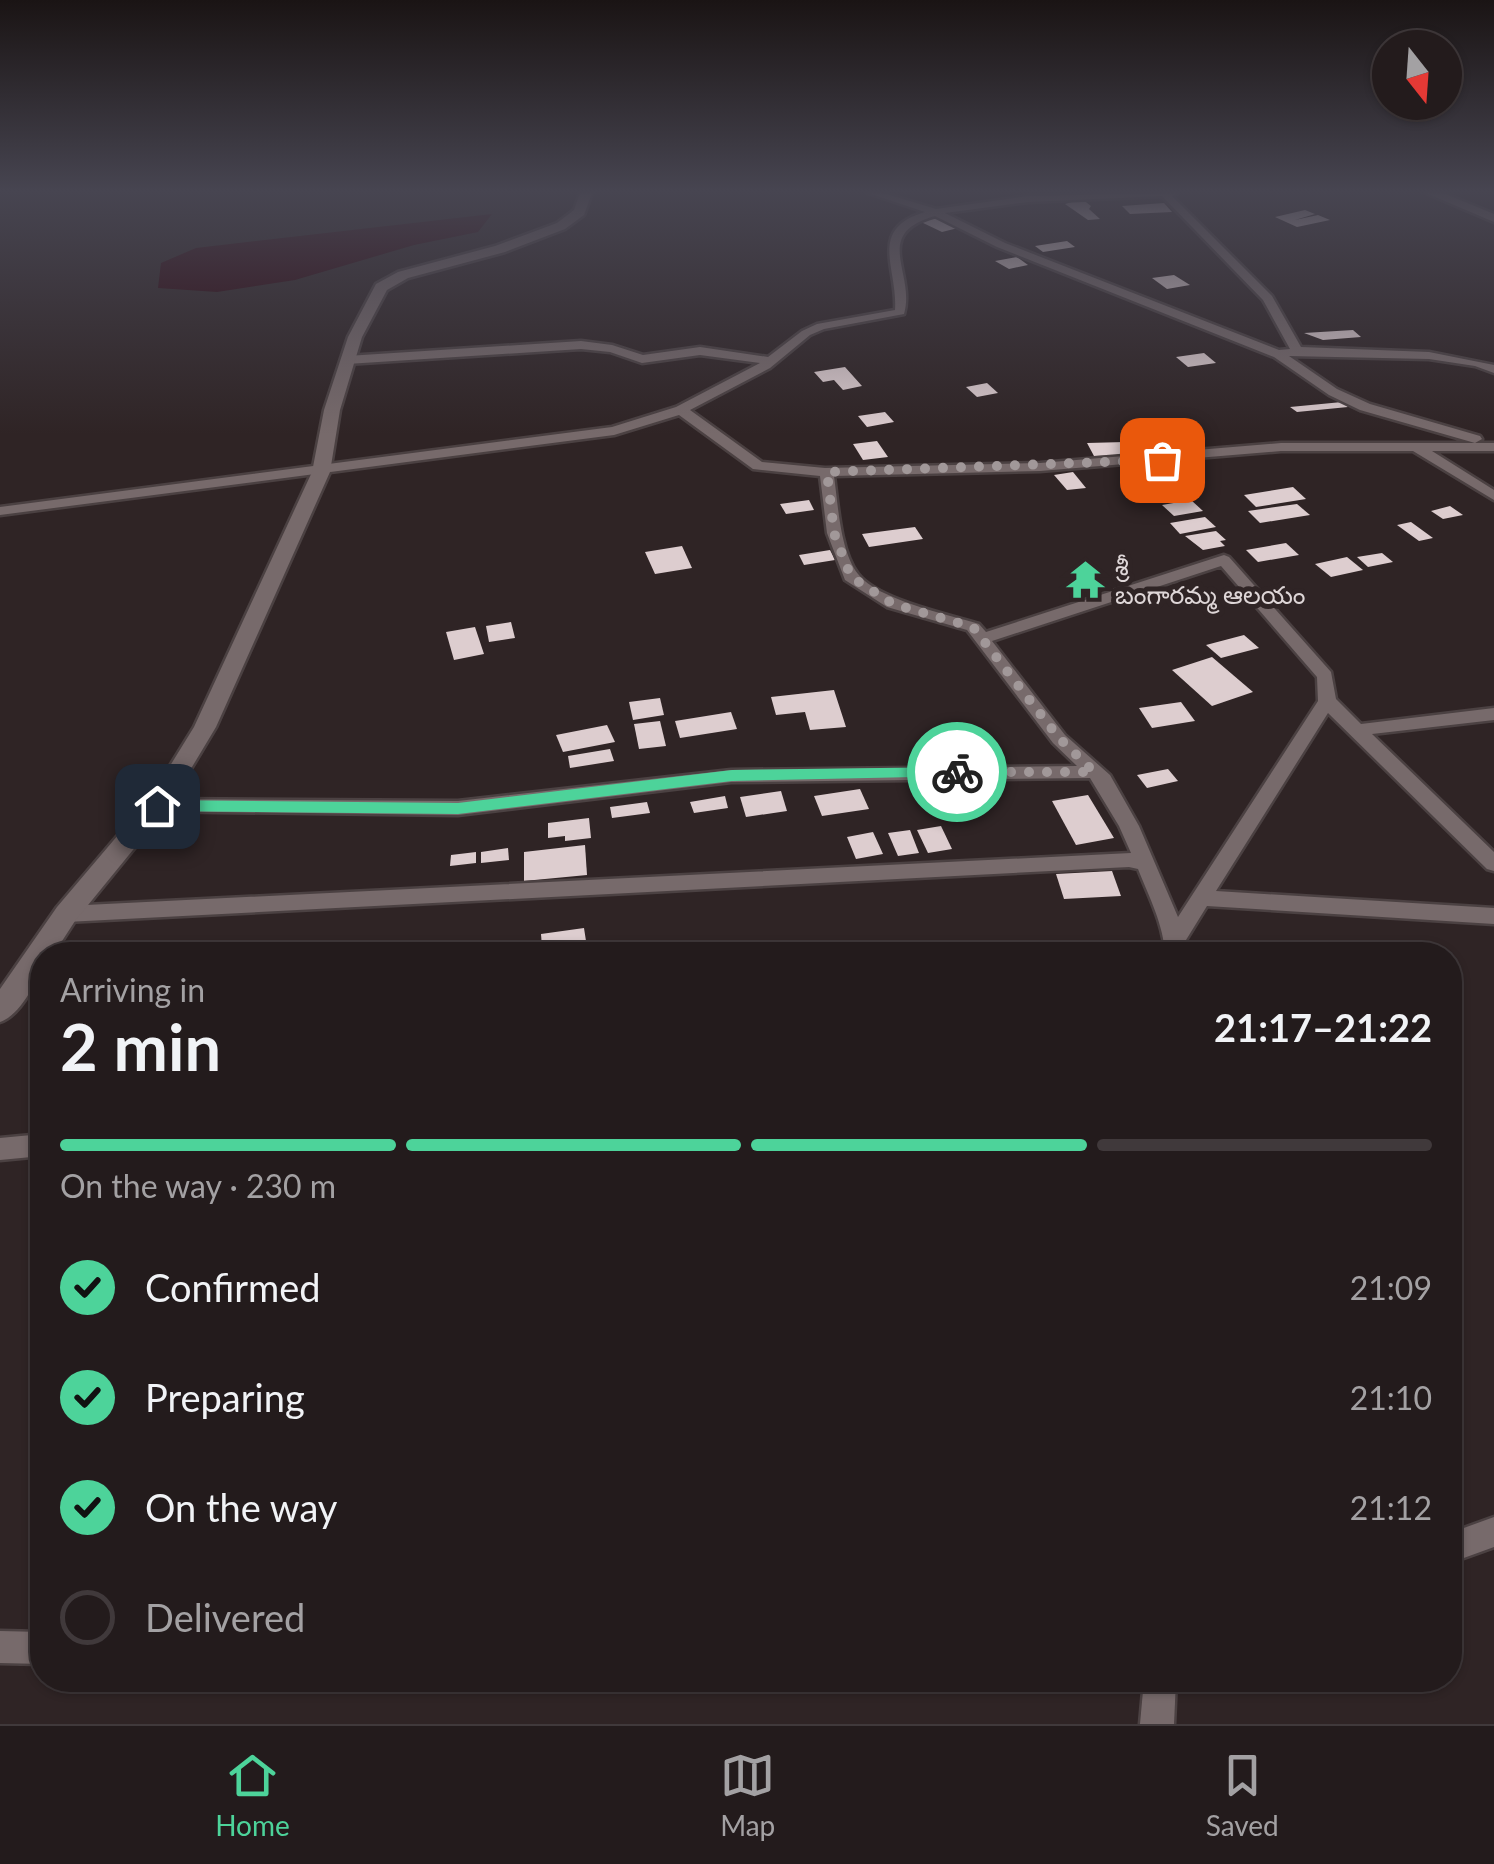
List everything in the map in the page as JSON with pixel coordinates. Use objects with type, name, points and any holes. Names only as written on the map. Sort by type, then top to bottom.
[{"type":"street","points":[[47,942],[157,806],[205,727],[321,472],[332,410],[370,305],[389,281],[415,273]]},
{"type":"street","points":[[0,511],[614,431],[681,410],[771,361],[806,332],[900,312],[899,273]]},
{"type":"street","points":[[1074,273],[1278,354],[1333,392],[1365,407],[1494,446]]},
{"type":"street","points":[[1244,273],[1268,298],[1296,351]]},
{"type":"street","points":[[348,360],[581,345],[612,349],[642,360],[700,351],[771,361]]},
{"type":"street","points":[[1278,354],[1296,351],[1426,357],[1474,362],[1494,369]]},
{"type":"street","points":[[681,410],[758,466],[827,472],[1040,467],[1281,447],[1494,446]]},
{"type":"street","points":[[1416,447],[1494,496]]},
{"type":"street","points":[[827,472],[834,533],[851,577],[893,604],[973,627],[985,638],[1059,738],[1114,797],[1173,942]]},
{"type":"street","points":[[985,638],[1224,560],[1324,676],[1327,700],[1493,862]]},
{"type":"street","points":[[1178,942],[1327,700]]},
{"type":"street","points":[[1358,730],[1494,714]]},
{"type":"street","points":[[157,806],[458,808],[732,776],[1094,772]]},
{"type":"street","points":[[66,914],[1129,860],[1143,863]]},
{"type":"street","points":[[1202,898],[1494,916]]},
{"type":"street","points":[[0,1011],[30,967]]},
{"type":"street","points":[[0,1149],[30,1147]]},
{"type":"street","points":[[1462,1544],[1494,1532]]},
{"type":"street","points":[[0,1647],[30,1648]]},
{"type":"street","points":[[1156,1724],[1159,1692]]},
{"type":"shaded area","points":[[160,273],[317,273],[217,292],[158,288]]},
{"type":"building","points":[[1174,275],[1190,285],[1167,289],[1152,278]]},
{"type":"building","points":[[1353,330],[1361,337],[1323,340],[1304,333]]},
{"type":"building","points":[[1204,353],[1216,363],[1188,367],[1176,357]]},
{"type":"building","points":[[845,367],[862,386],[843,390],[834,380],[823,382],[814,372]]},
{"type":"building","points":[[987,383],[998,393],[977,397],[966,387]]},
{"type":"building","points":[[1342,402],[1348,407],[1297,412],[1290,407]]},
{"type":"building","points":[[885,412],[894,422],[867,427],[858,416]]},
{"type":"building","points":[[877,441],[888,457],[863,460],[853,444]]},
{"type":"building","points":[[1125,442],[1132,455],[1094,456],[1087,443]]},
{"type":"building","points":[[1073,472],[1086,488],[1067,490],[1054,475]]},
{"type":"building","points":[[1293,487],[1306,499],[1256,507],[1244,495]]},
{"type":"building","points":[[809,500],[814,510],[786,514],[780,504]]},
{"type":"building","points":[[1191,500],[1203,511],[1174,516],[1162,505]]},
{"type":"building","points":[[1297,504],[1310,515],[1260,523],[1248,511]]},
{"type":"building","points":[[1450,506],[1463,515],[1443,519],[1431,511]]},
{"type":"building","points":[[1205,517],[1216,527],[1180,534],[1170,523]]},
{"type":"building","points":[[1411,522],[1433,538],[1419,541],[1397,525]]},
{"type":"building","points":[[915,527],[923,539],[869,547],[862,534]]},
{"type":"building","points":[[1216,531],[1226,540],[1220,541],[1225,546],[1203,550],[1185,536]]},
{"type":"building","points":[[1286,543],[1299,555],[1258,562],[1246,550]]},
{"type":"building","points":[[682,546],[692,568],[655,574],[645,552]]},
{"type":"building","points":[[830,550],[835,560],[804,565],[799,555]]},
{"type":"building","points":[[1382,553],[1393,562],[1368,567],[1357,557]]},
{"type":"building","points":[[1347,557],[1363,570],[1331,577],[1315,564]]},
{"type":"building","points":[[511,622],[515,638],[489,642],[486,626]]},
{"type":"building","points":[[475,627],[484,654],[454,660],[446,632]]},
{"type":"building","points":[[1244,635],[1259,648],[1221,658],[1206,645]]},
{"type":"building","points":[[1212,657],[1253,692],[1212,706],[1172,670]]},
{"type":"building","points":[[834,690],[846,727],[810,730],[805,712],[776,715],[771,697]]},
{"type":"building","points":[[660,698],[664,715],[633,720],[629,702]]},
{"type":"building","points":[[1181,702],[1195,721],[1152,728],[1139,708]]},
{"type":"building","points":[[731,712],[737,729],[680,738],[675,721]]},
{"type":"building","points":[[660,721],[666,746],[639,749],[634,724]]},
{"type":"building","points":[[607,725],[615,742],[563,752],[556,735]]},
{"type":"building","points":[[610,749],[614,761],[570,768],[568,756]]},
{"type":"building","points":[[1168,769],[1178,781],[1147,788],[1137,775]]},
{"type":"building","points":[[860,789],[869,809],[822,816],[814,796]]},
{"type":"building","points":[[781,791],[787,811],[746,817],[740,797]]},
{"type":"building","points":[[1088,795],[1114,838],[1076,845],[1052,801]]},
{"type":"building","points":[[725,796],[728,808],[694,813],[690,802]]},
{"type":"building","points":[[647,802],[650,813],[612,818],[610,807]]},
{"type":"building","points":[[589,818],[591,838],[548,838],[548,823]]},
{"type":"building","points":[[941,826],[952,849],[928,853],[917,830]]},
{"type":"building","points":[[910,830],[919,853],[898,856],[888,833]]},
{"type":"building","points":[[873,832],[883,854],[856,859],[847,837]]},
{"type":"building","points":[[585,845],[587,875],[524,881],[524,852]]},
{"type":"building","points":[[508,848],[509,860],[481,863],[481,852]]},
{"type":"building","points":[[476,852],[476,863],[450,866],[451,855]]},
{"type":"building","points":[[1112,871],[1121,896],[1064,899],[1056,874]]},
{"type":"building","points":[[584,928],[586,941],[542,942],[541,934]]},
{"type":"way so far","points":[[957,772],[1094,772],[1059,738],[973,627],[893,604],[851,577],[834,533],[827,472],[1162,460]]},
{"type":"place","name":"శ్రీ బంగారమ్మ ఆలయం","points":[[1085,580]]},
{"type":"route","points":[[157,806],[458,808],[732,776],[957,772]]}]
